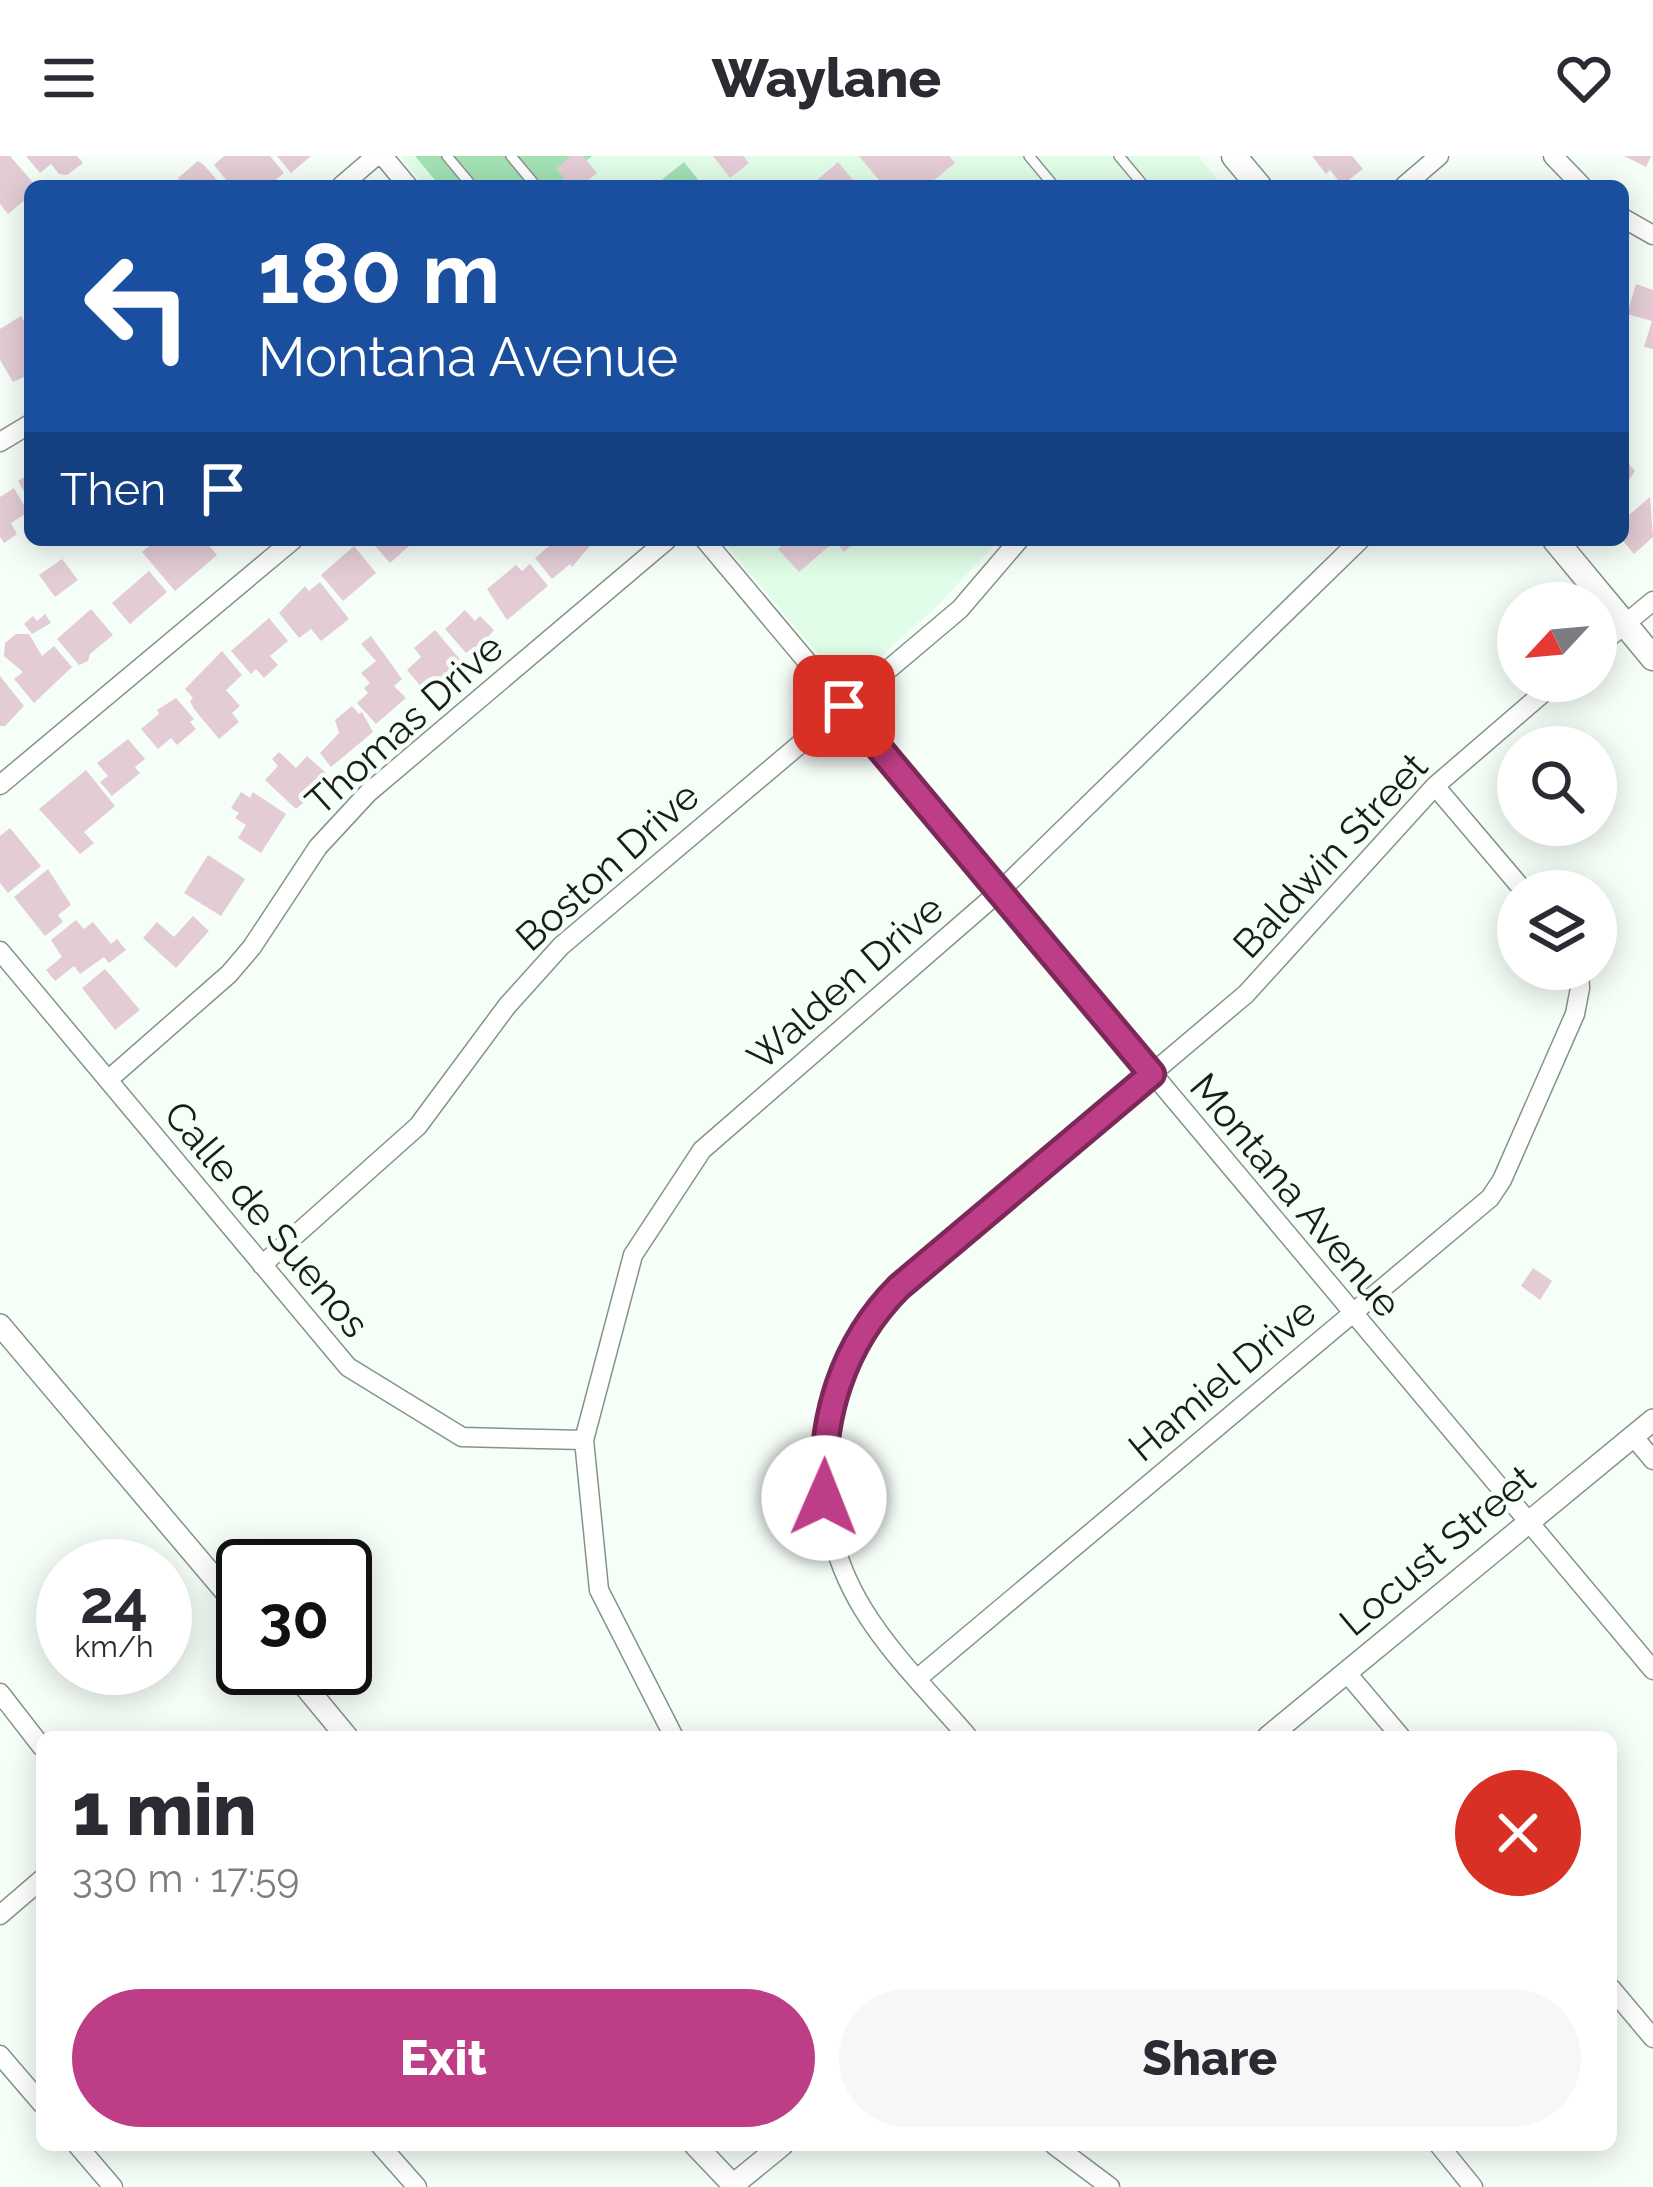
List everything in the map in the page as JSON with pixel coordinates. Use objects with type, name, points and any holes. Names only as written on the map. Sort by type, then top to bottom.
[{"type":"main road","points":[[1234,156],[1254,180]]},
{"type":"main road","points":[[1560,546],[1653,658]]},
{"type":"street","points":[[349,180],[380,156],[403,180]]},
{"type":"street","points":[[1411,180],[1439,156]]},
{"type":"street","points":[[1553,156],[1576,180]]},
{"type":"street","points":[[0,785],[286,546]]},
{"type":"street","name":"Thomas Drive","points":[[108,1080],[229,974],[344,815],[660,546]]},
{"type":"street","name":"Montana Avenue","points":[[717,546],[844,706],[1653,1670]]},
{"type":"street","name":"Boston Drive","points":[[262,1265],[418,1126],[507,1006],[561,946],[960,609],[1014,546]]},
{"type":"street","name":"Walden Drive","points":[[584,1440],[633,1255],[702,1150],[1000,891],[1354,546]]},
{"type":"street","points":[[1617,630],[1653,601]]},
{"type":"street","name":"Baldwin Street","points":[[963,1731],[865,1613],[832,1539],[824,1498],[828,1418],[838,1383],[869,1322],[899,1287],[1260,980],[1435,786],[1533,702]]},
{"type":"street","points":[[1435,786],[1506,870]]},
{"type":"street","name":"Calle de Suenos","points":[[0,951],[348,1367],[462,1437],[584,1440]]},
{"type":"street","name":"Hamiel Drive","points":[[918,1678],[1499,1186],[1575,1014],[1580,990]]},
{"type":"street","points":[[3,1333],[216,1581]]},
{"type":"street","name":"Locust Street","points":[[1275,1731],[1653,1420]]},
{"type":"street","points":[[1634,1436],[1653,1460]]},
{"type":"street","points":[[584,1440],[599,1590],[671,1731]]},
{"type":"street","points":[[1346,1672],[1395,1731]]},
{"type":"street","points":[[0,1693],[36,1739]]},
{"type":"street","points":[[312,1695],[342,1731]]},
{"type":"street","points":[[0,1915],[36,1884]]},
{"type":"street","points":[[1617,1995],[1653,2038]]},
{"type":"street","points":[[0,2055],[36,2097]]},
{"type":"street","points":[[82,2151],[113,2187]]},
{"type":"street","points":[[385,2151],[416,2187]]},
{"type":"street","points":[[701,2151],[733,2186],[775,2151]]},
{"type":"street","points":[[1062,2151],[1110,2187]]},
{"type":"street","points":[[1444,2151],[1473,2187]]},
{"type":"lane","points":[[447,156],[467,180]]},
{"type":"lane","points":[[511,156],[531,180]]},
{"type":"lane","points":[[1028,156],[1049,180]]},
{"type":"lane","points":[[1119,156],[1139,180]]},
{"type":"shaded area","points":[[400,156],[1198,156],[1218,180],[420,180]]},
{"type":"shaded area","points":[[727,546],[993,546],[938,605],[852,682],[839,679]]},
{"type":"green space","points":[[415,156],[592,156],[563,180],[435,180]]},
{"type":"green space","points":[[684,162],[698,180],[662,180]]},
{"type":"building","points":[[0,156],[10,156],[31,180],[24,180],[24,201],[8,214],[0,204]]},
{"type":"building","points":[[26,156],[77,156],[83,163],[67,175],[59,174],[51,164],[40,173]]},
{"type":"building","points":[[224,156],[270,156],[284,173],[275,180],[226,180],[214,165]]},
{"type":"building","points":[[277,156],[311,156],[291,173]]},
{"type":"building","points":[[571,156],[583,156],[597,173],[588,180],[566,180],[556,169]]},
{"type":"building","points":[[713,156],[743,156],[749,163],[730,178]]},
{"type":"building","points":[[859,156],[949,156],[955,163],[934,180],[879,180]]},
{"type":"building","points":[[1312,156],[1352,156],[1363,169],[1349,180],[1338,180],[1330,170],[1326,174]]},
{"type":"building","points":[[1624,156],[1651,156],[1646,167]]},
{"type":"building","points":[[198,161],[217,180],[180,180]]},
{"type":"building","points":[[838,162],[853,180],[817,180]]},
{"type":"building","points":[[1636,284],[1653,290],[1653,349],[1644,347],[1652,321],[1629,315]]},
{"type":"building","points":[[21,316],[24,321],[24,377],[13,382],[0,360],[0,329]]},
{"type":"building","points":[[14,488],[24,505],[24,515],[11,523],[17,534],[4,543],[0,537],[0,497]]},
{"type":"building","points":[[1650,497],[1653,537],[1634,554],[1627,546],[1629,515]]},
{"type":"building","points":[[149,546],[209,546],[217,555],[175,591],[142,552]]},
{"type":"building","points":[[354,546],[376,573],[343,601],[321,575]]},
{"type":"building","points":[[375,546],[409,546],[390,563]]},
{"type":"building","points":[[549,546],[589,547],[572,567],[570,564],[552,579],[535,558]]},
{"type":"building","points":[[782,546],[829,546],[799,572],[778,549]]},
{"type":"building","points":[[62,559],[78,580],[55,597],[39,575]]},
{"type":"building","points":[[530,564],[548,586],[507,620],[487,589],[516,565],[522,571]]},
{"type":"building","points":[[149,571],[167,592],[130,624],[112,603]]},
{"type":"building","points":[[320,582],[349,619],[321,641],[311,629],[299,638],[279,613],[305,586],[309,591]]},
{"type":"building","points":[[91,609],[113,635],[79,665],[57,639]]},
{"type":"building","points":[[465,610],[494,630],[473,654],[466,653],[445,629]]},
{"type":"building","points":[[45,614],[51,623],[32,634],[24,624]]},
{"type":"building","points":[[269,618],[288,641],[270,656],[278,665],[264,678],[256,669],[251,674],[231,651]]},
{"type":"building","points":[[435,630],[463,663],[424,690],[407,670],[421,657],[414,648]]},
{"type":"building","points":[[16,634],[29,634],[42,656],[54,646],[72,667],[34,703],[14,679],[23,672],[4,656],[5,643]]},
{"type":"building","points":[[371,636],[402,679],[394,686],[406,698],[376,724],[357,703],[368,693],[364,688],[370,683],[361,673],[376,661],[361,644]]},
{"type":"building","points":[[222,651],[242,675],[226,690],[240,706],[232,713],[239,722],[219,739],[194,709],[193,698],[185,689]]},
{"type":"building","points":[[0,676],[24,706],[5,726],[0,726]]},
{"type":"building","points":[[176,698],[194,719],[190,722],[196,729],[177,745],[171,738],[158,749],[141,729],[159,714],[157,710]]},
{"type":"building","points":[[352,706],[362,712],[373,732],[331,767],[320,753],[339,733],[335,720]]},
{"type":"building","points":[[128,739],[145,759],[135,767],[140,773],[112,796],[100,782],[108,776],[97,763]]},
{"type":"building","points":[[279,752],[296,768],[307,756],[326,773],[311,789],[315,793],[296,809],[265,780],[278,766],[272,759]]},
{"type":"building","points":[[86,770],[115,806],[84,832],[94,843],[80,854],[39,809]]},
{"type":"building","points":[[241,792],[250,798],[253,792],[286,814],[261,853],[238,838],[246,825],[235,818],[239,813],[231,808]]},
{"type":"building","points":[[10,828],[41,866],[8,893],[0,883],[0,836]]},
{"type":"building","points":[[208,855],[245,879],[221,916],[184,893]]},
{"type":"building","points":[[48,869],[71,905],[58,915],[63,922],[45,936],[14,897]]},
{"type":"building","points":[[193,916],[209,931],[176,968],[143,938],[157,922],[174,937]]},
{"type":"building","points":[[76,920],[84,929],[93,922],[111,944],[117,939],[126,950],[109,963],[104,957],[80,974],[74,966],[55,981],[46,970],[62,957],[51,940]]},
{"type":"building","points":[[105,969],[140,1010],[115,1030],[82,988]]},
{"type":"building","points":[[1533,1268],[1552,1281],[1540,1300],[1521,1286]]},
{"type":"route","points":[[824,1498],[832,1400],[851,1352],[878,1309],[1152,1074],[844,706]]}]
